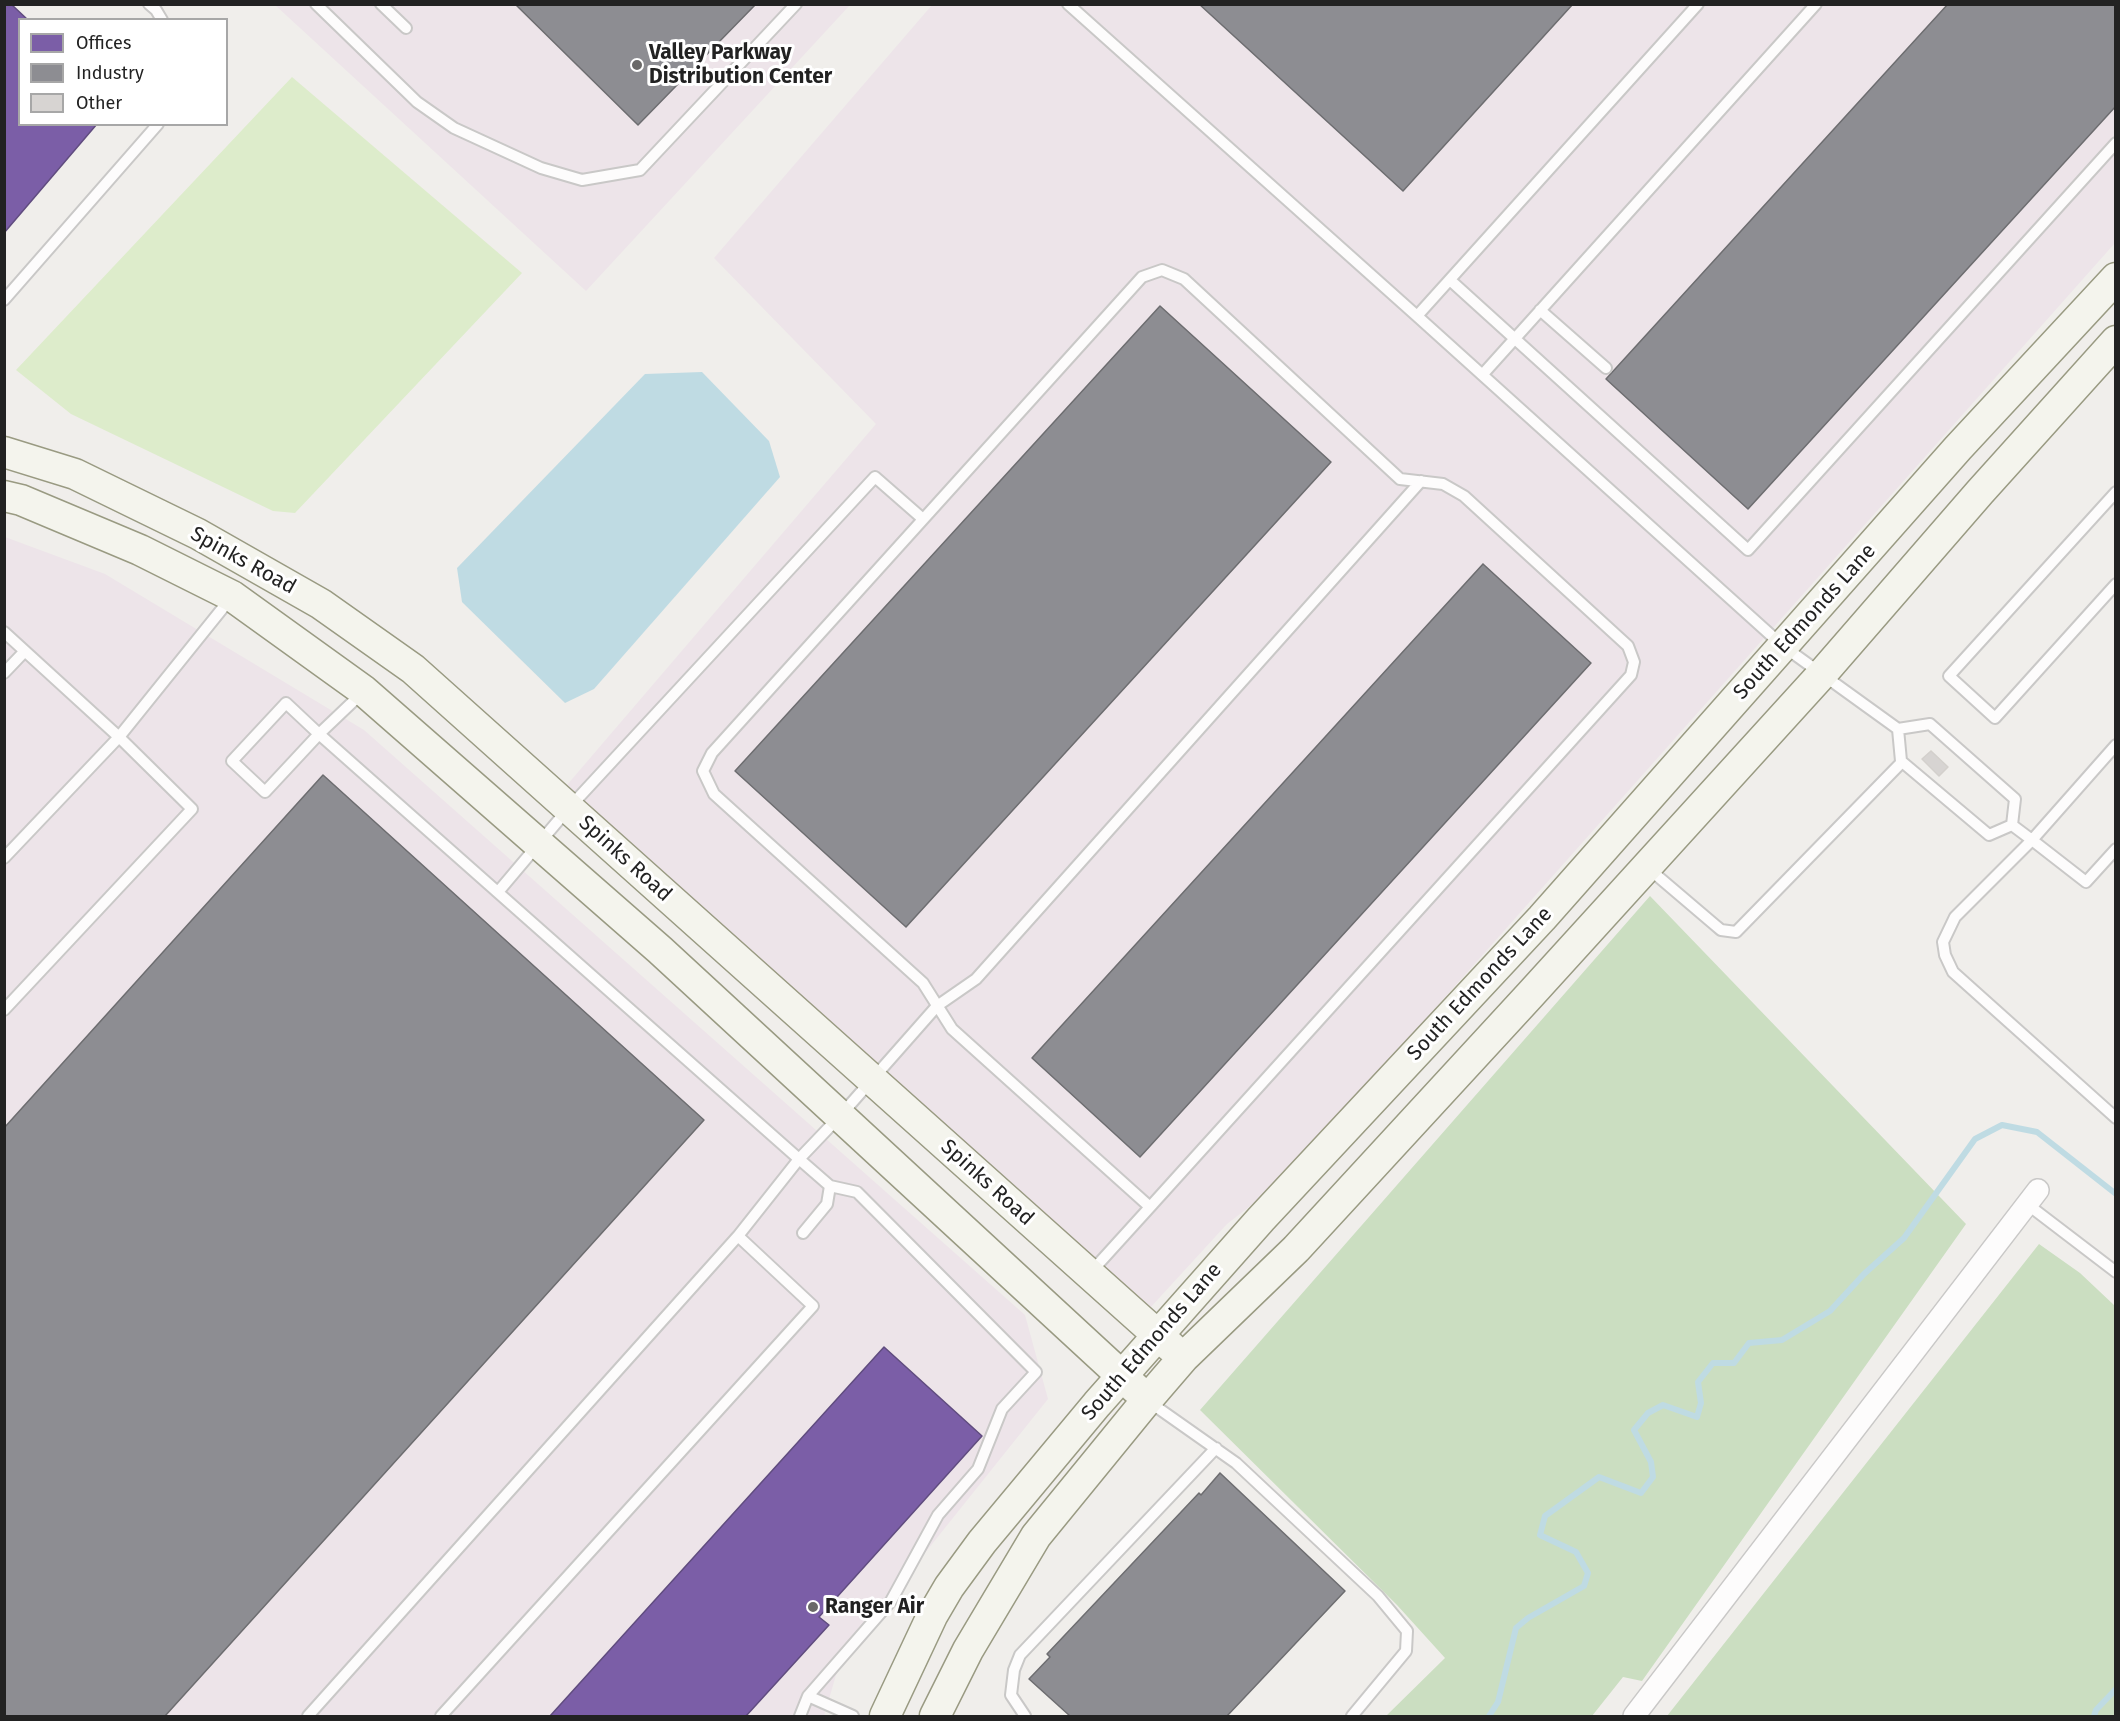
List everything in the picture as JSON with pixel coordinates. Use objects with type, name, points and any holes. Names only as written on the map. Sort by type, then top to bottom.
[{"type":"main road","name":"South Edmonds Lane","points":[[885,1716],[932,1616],[949,1587],[982,1542],[1123,1374],[1261,1219],[1542,918],[1958,448],[2115,278]]},
{"type":"main road","name":"South Edmonds Lane","points":[[935,1716],[968,1650],[1036,1536],[1147,1400],[1184,1358],[1296,1249],[1646,867],[1822,674],[2115,341]]},
{"type":"main road","name":"Spinks Road","points":[[4,452],[75,474],[198,534],[321,604],[413,669],[1184,1358]]},
{"type":"main road","name":"Spinks Road","points":[[4,496],[21,500],[140,550],[232,596],[364,691],[660,950],[1123,1374],[1147,1400]]},
{"type":"main road","points":[[232,596],[248,563]]},
{"type":"main road","points":[[1641,806],[1667,844]]},
{"type":"street","points":[[1634,1716],[2033,1197]]},
{"type":"lane","points":[[149,4],[161,18]]},
{"type":"lane","points":[[316,4],[417,102],[454,128],[541,168],[582,180],[640,170],[796,4]]},
{"type":"lane","points":[[381,4],[406,28]]},
{"type":"lane","points":[[1068,4],[1483,374],[1783,646],[1898,729],[1930,724],[2015,799],[2012,825]]},
{"type":"lane","points":[[1418,316],[1698,4]]},
{"type":"lane","points":[[1483,374],[1816,4]]},
{"type":"lane","points":[[4,300],[156,126]]},
{"type":"lane","points":[[1450,280],[1748,550],[2115,143]]},
{"type":"lane","points":[[1089,1275],[1150,1208],[1631,675],[1634,662],[1628,646],[1464,496],[1443,483],[1400,479],[1184,279],[1162,270],[1142,277],[712,753],[703,771],[714,794],[924,983],[952,1029],[1150,1208]]},
{"type":"lane","points":[[1540,310],[1606,368]]},
{"type":"lane","points":[[498,892],[568,809],[875,477],[923,519]]},
{"type":"lane","points":[[308,1716],[738,1236],[799,1159],[937,1006],[976,979],[1421,481]]},
{"type":"lane","points":[[2115,492],[1949,676],[1995,718],[2115,584]]},
{"type":"lane","points":[[4,858],[119,737],[232,596]]},
{"type":"lane","points":[[4,632],[119,737],[192,809],[4,1010]]},
{"type":"lane","points":[[4,673],[25,651]]},
{"type":"lane","points":[[364,691],[319,734],[265,792],[232,760],[286,703],[319,734],[830,1186],[857,1192],[1036,1372],[1002,1409],[978,1468],[939,1515],[891,1601],[808,1696],[800,1716]]},
{"type":"lane","points":[[1898,729],[1902,762],[1989,835],[2012,825]]},
{"type":"lane","points":[[2115,745],[2032,840],[1955,917],[1943,942],[1945,955],[1953,972],[2115,1118]]},
{"type":"lane","points":[[1646,867],[1721,930],[1736,932],[1902,762]]},
{"type":"lane","points":[[2012,825],[2086,882],[2115,849]]},
{"type":"lane","points":[[803,1233],[827,1204],[830,1186]]},
{"type":"lane","points":[[2033,1197],[2115,1272]]},
{"type":"lane","points":[[441,1716],[813,1306],[738,1236]]},
{"type":"lane","points":[[1147,1400],[1236,1463],[1370,1588],[1407,1630],[1406,1651],[1352,1716]]},
{"type":"lane","points":[[1025,1716],[1011,1695],[1014,1670],[1020,1655],[1215,1448]]},
{"type":"lane","points":[[808,1696],[853,1716]]},
{"type":"shaded area","points":[[275,5],[850,5],[586,291]]},
{"type":"shaded area","points":[[932,5],[2115,5],[2115,243],[1280,1183],[1227,1224],[1150,1308],[599,818],[567,785],[876,424],[714,258]]},
{"type":"shaded area","points":[[5,537],[105,574],[364,730],[1025,1315],[1048,1399],[841,1658],[824,1716],[5,1716]]},
{"type":"green space","points":[[292,77],[522,273],[295,513],[273,511],[71,414],[16,370]]},
{"type":"green space","points":[[1650,896],[1966,1224],[1642,1681],[1623,1677],[1592,1716],[1386,1716],[1445,1658],[1397,1605],[1200,1410]]},
{"type":"green space","points":[[2039,1244],[2080,1273],[2115,1306],[2115,1716],[1667,1716]]},
{"type":"water","points":[[702,372],[769,441],[780,477],[594,689],[565,703],[462,602],[457,568],[645,374]]},
{"type":"building: Offices","points":[[4,4],[11,4],[26,18],[18,18],[18,126],[95,126],[4,233]]},
{"type":"building: Offices","points":[[884,1347],[982,1436],[819,1617],[829,1625],[746,1716],[550,1716]]},
{"type":"building: Industry","name":"Valley Parkway Distribution Center","points":[[515,4],[756,4],[638,125]]},
{"type":"building: Industry","points":[[1199,4],[1573,4],[1403,191]]},
{"type":"building: Industry","points":[[1948,4],[2116,4],[2116,106],[1748,509],[1606,379]]},
{"type":"building: Industry","points":[[1160,306],[1331,462],[906,927],[735,771]]},
{"type":"building: Industry","points":[[1483,564],[1591,663],[1140,1157],[1032,1058]]},
{"type":"building: Industry","points":[[323,775],[704,1120],[165,1716],[4,1716],[4,1128]]},
{"type":"building: Industry","points":[[1220,1473],[1345,1591],[1227,1716],[1070,1716],[1029,1679],[1050,1657],[1047,1654]]},
{"type":"building: Other","points":[[1931,751],[1948,767],[1939,776],[1922,759]]},
{"type":"waterway","points":[[1489,1716],[1498,1702],[1516,1628],[1528,1618],[1584,1586],[1588,1573],[1576,1552],[1540,1535],[1545,1516],[1599,1477],[1641,1493],[1653,1477],[1651,1462],[1634,1430],[1648,1413],[1663,1405],[1697,1417],[1701,1403],[1698,1382],[1713,1363],[1734,1363],[1749,1343],[1782,1340],[1830,1311],[1864,1274],[1904,1238],[1975,1139],[2002,1125],[2037,1132],[2116,1194]]},
{"type":"waterway","points":[[2094,1716],[2096,1710],[2116,1689]]},
{"type":"place","name":"Valley Parkway Distribution Center","points":[[637,65]]},
{"type":"place","name":"Ranger Air","points":[[813,1607]]}]
